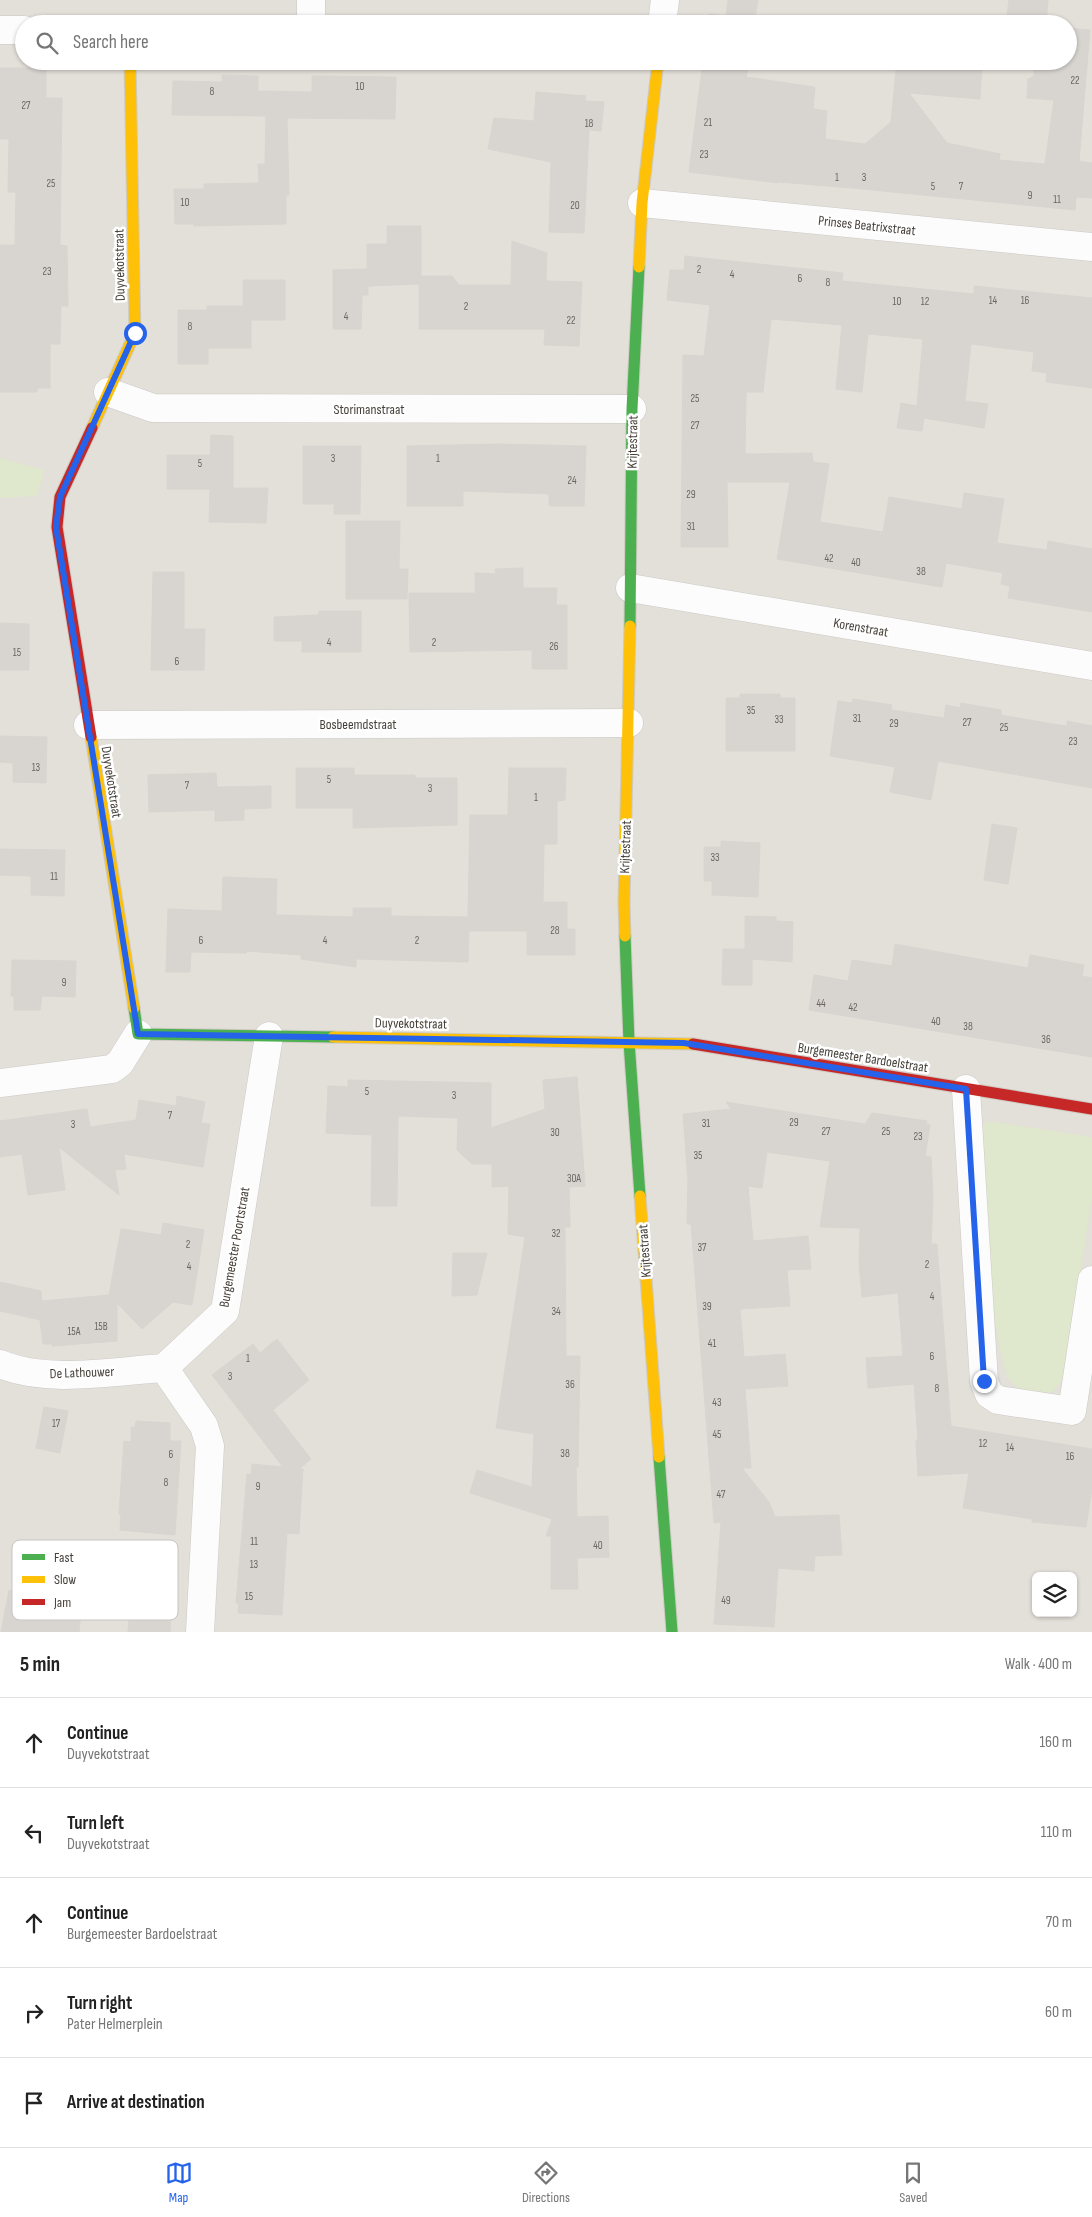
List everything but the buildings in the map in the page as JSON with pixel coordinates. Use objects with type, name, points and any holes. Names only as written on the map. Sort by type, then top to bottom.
[{"type":"street","points":[[311,0],[311,15]]},
{"type":"street","points":[[663,15],[665,0]]},
{"type":"street","points":[[0,30],[15,30]]},
{"type":"street","name":"Duyvekotstraat","points":[[130,70],[135,333],[60,497],[56,527],[138,1034],[629,1042]]},
{"type":"street","name":"Krijtestraat","points":[[657,70],[642,203],[632,409],[629,723],[624,902],[629,1042],[672,1632]]},
{"type":"street","name":"Prinses Beatrixstraat","points":[[642,203],[1092,247]]},
{"type":"street","name":"Storimanstraat","points":[[108,392],[153,408],[632,409]]},
{"type":"street","name":"Korenstraat","points":[[630,588],[1092,666]]},
{"type":"street","name":"Bosbeemdstraat","points":[[88,725],[629,723]]},
{"type":"street","points":[[0,1084],[112,1069],[120,1063],[138,1034]]},
{"type":"street","name":"Burgemeester Poortstraat","points":[[164,1368],[225,1311],[270,1036]]},
{"type":"street","name":"Burgemeester Bardoelstraat","points":[[629,1042],[684,1043],[1092,1109]]},
{"type":"street","points":[[966,1089],[984,1381],[989,1394],[998,1400],[1082,1413],[1092,1280]]},
{"type":"street","name":"De Lathouwer","points":[[0,1364],[14,1370],[57,1375],[164,1368]]},
{"type":"street","points":[[164,1368],[204,1426],[210,1446],[200,1632]]},
{"type":"shaded area","points":[[0,0],[1092,0],[1092,1632],[0,1632]]},
{"type":"green space","points":[[0,458],[45,470],[37,496],[0,498]]},
{"type":"green space","points":[[988,1121],[1092,1137],[1092,1198],[1066,1366],[1062,1380],[1053,1392],[1030,1391],[1020,1388],[1010,1381],[1004,1366],[991,1294],[982,1127]]},
{"type":"traffic: fast","points":[[630,626],[632,409],[639,267]]},
{"type":"traffic: fast","points":[[625,936],[629,1042],[640,1196]]},
{"type":"traffic: fast","points":[[134,1008],[138,1034],[333,1037]]},
{"type":"traffic: fast","points":[[659,1457],[672,1632]]},
{"type":"traffic: slow","points":[[92,428],[135,333],[130,70]]},
{"type":"traffic: slow","points":[[639,267],[642,203],[657,70]]},
{"type":"traffic: slow","points":[[625,936],[624,903],[630,626]]},
{"type":"traffic: slow","points":[[91,737],[134,1008]]},
{"type":"traffic: slow","points":[[333,1037],[693,1044]]},
{"type":"traffic: slow","points":[[640,1196],[659,1457]]},
{"type":"traffic: jam","points":[[91,737],[57,527],[60,497],[92,428]]},
{"type":"traffic: jam","points":[[693,1044],[1092,1109]]},
{"type":"route","points":[[135,333],[60,497],[56,527],[138,1034],[684,1043],[966,1089],[984,1381]]}]
